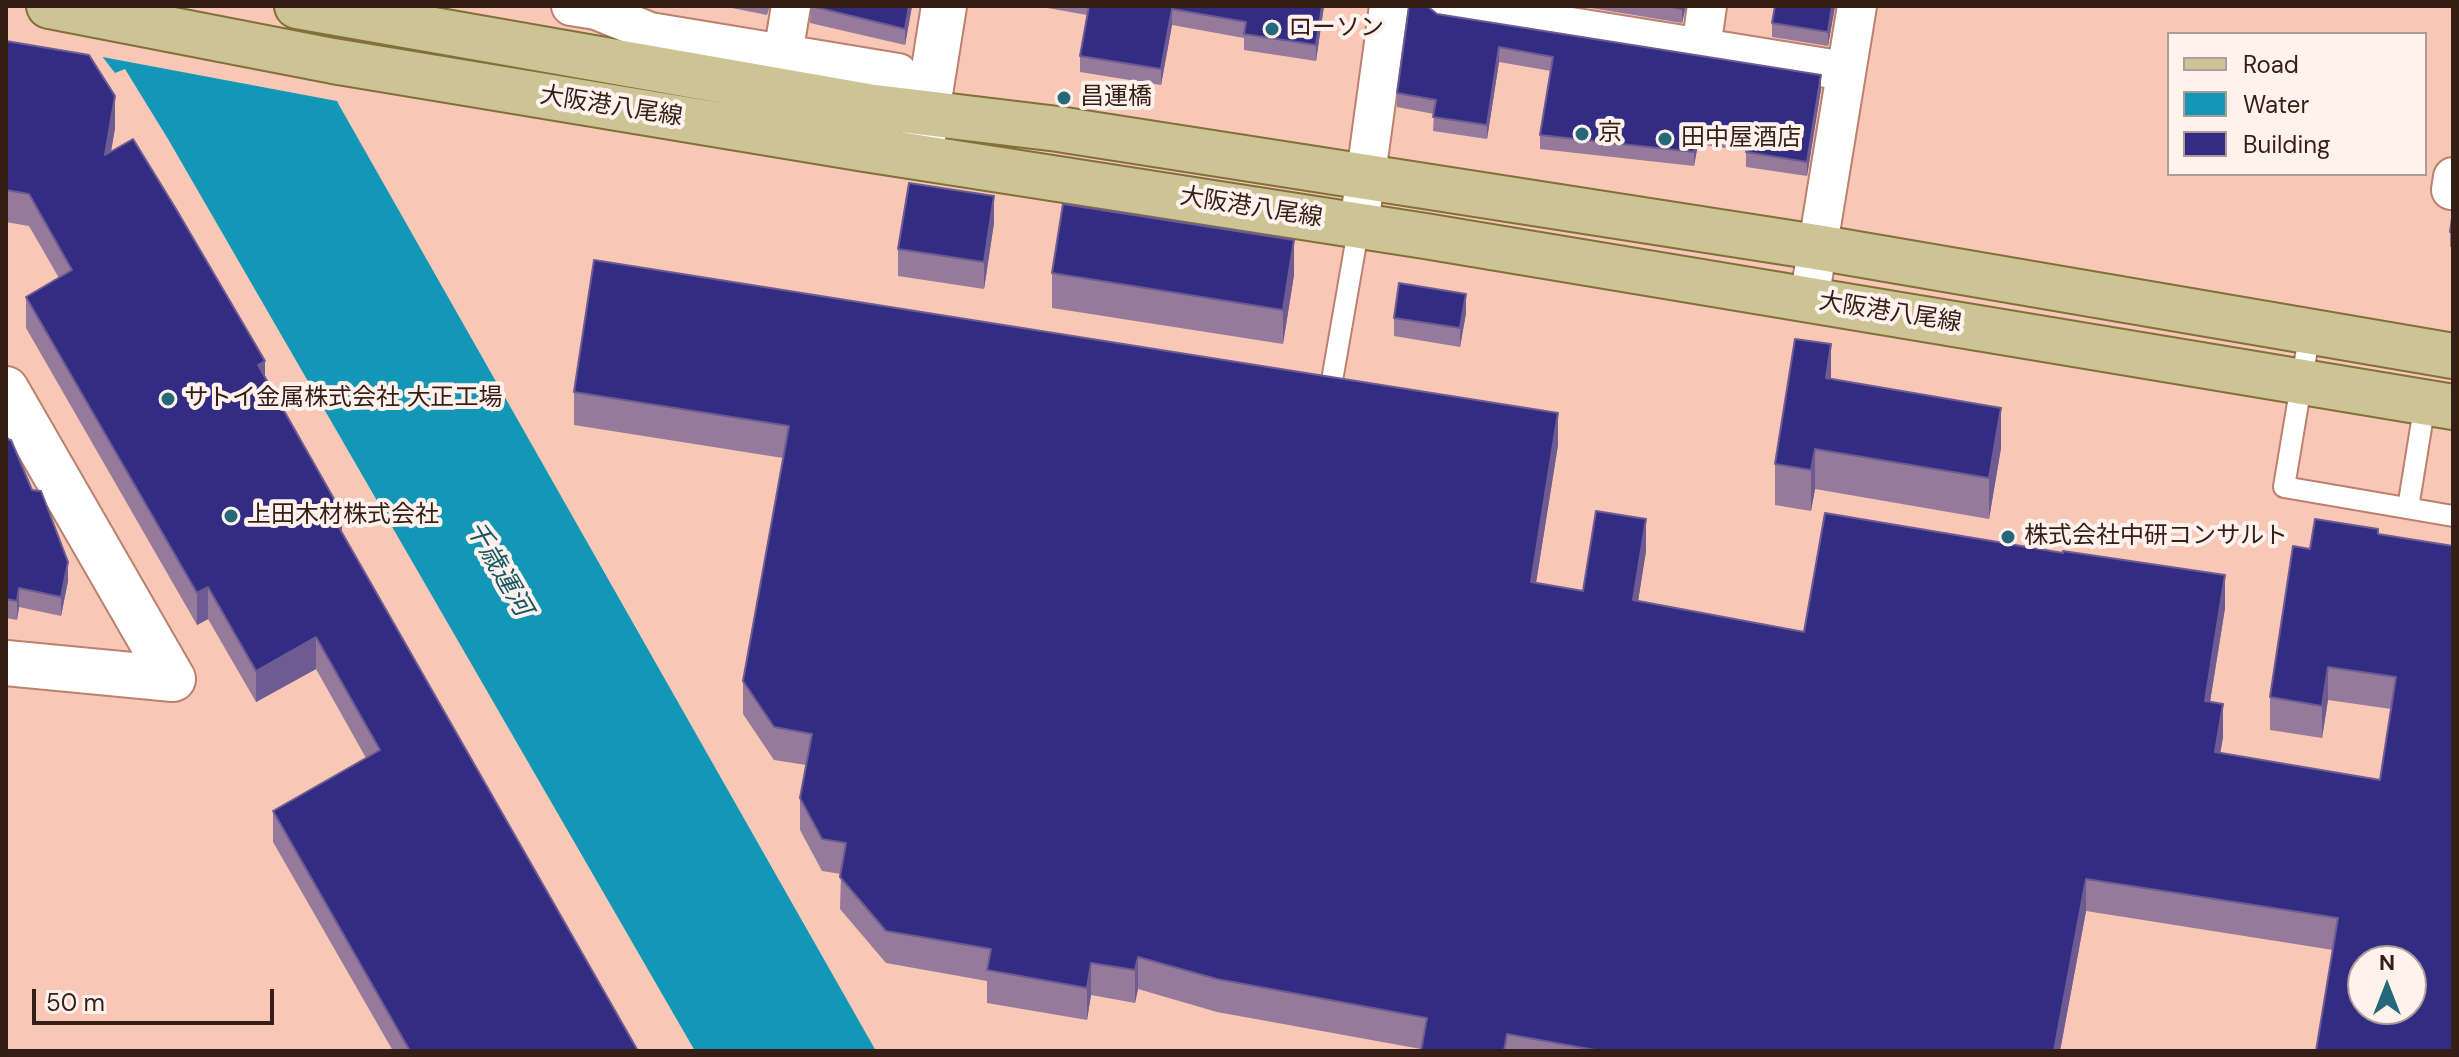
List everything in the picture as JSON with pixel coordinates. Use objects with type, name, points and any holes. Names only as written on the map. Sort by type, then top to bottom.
[{"type":"main road","name":"大阪港八尾線","points":[[53,7],[333,61],[1359,225],[2439,405]]},
{"type":"main road","name":"大阪港八尾線","points":[[302,7],[867,106],[1058,129],[1816,247],[2453,356]]},
{"type":"street","points":[[571,6],[596,10],[650,32],[898,73],[927,113]]},
{"type":"street","points":[[783,54],[791,6]]},
{"type":"street","points":[[919,156],[944,6]]},
{"type":"street","points":[[1359,225],[1389,6]]},
{"type":"street","points":[[1440,6],[1845,71]]},
{"type":"street","points":[[1701,48],[1707,6]]},
{"type":"street","points":[[1809,300],[1857,6]]},
{"type":"street","points":[[6,389],[173,679],[6,663]]},
{"type":"lane","points":[[1330,392],[1359,225]]},
{"type":"lane","points":[[2310,331],[2284,487],[2453,516]]},
{"type":"lane","points":[[2408,508],[2439,405]]},
{"type":"water","name":"千歳運河","points":[[63,6],[290,6],[339,105],[876,1051],[695,1051],[168,139],[125,69],[115,73]]},
{"type":"pier","points":[[59,6],[295,6],[342,102],[97,56]]},
{"type":"building","points":[[811,6],[909,6],[905,29]]},
{"type":"building","points":[[1089,6],[1322,6],[1316,45],[1244,34],[1246,22],[1172,9],[1161,69],[1080,56]]},
{"type":"building","points":[[1409,6],[1427,6],[1437,14],[1821,75],[1807,162],[1746,152],[1748,138],[1698,129],[1694,152],[1540,135],[1553,57],[1499,47],[1487,125],[1433,117],[1436,100],[1397,93]]},
{"type":"building","points":[[1775,6],[1832,6],[1828,32],[1772,23]]},
{"type":"building","points":[[6,41],[89,55],[115,96],[105,155],[133,139],[176,209],[265,361],[258,365],[342,513],[333,517],[638,1051],[410,1051],[273,811],[380,750],[316,637],[256,671],[208,587],[197,593],[26,297],[72,270],[29,194],[6,190]]},
{"type":"building","points":[[909,183],[994,196],[984,262],[898,249]]},
{"type":"building","points":[[1063,204],[1294,240],[1283,310],[1052,273]]},
{"type":"building","points":[[594,260],[1558,413],[1531,582],[1583,591],[1596,511],[1646,519],[1633,600],[1804,632],[1825,513],[2063,553],[2225,575],[2205,701],[2223,704],[2215,752],[2380,780],[2396,677],[2328,667],[2322,706],[2270,697],[2293,546],[2310,549],[2315,519],[2378,529],[2378,534],[2453,546],[2453,1051],[2316,1051],[2338,918],[2086,879],[2054,1051],[1600,1051],[1507,1034],[1504,1051],[1421,1051],[1427,1018],[1217,979],[1138,957],[1135,970],[1091,963],[1087,988],[987,970],[991,949],[886,931],[840,877],[846,843],[822,839],[800,798],[812,734],[774,727],[743,681],[789,426],[574,392]]},
{"type":"building","points":[[1399,283],[1466,294],[1460,328],[1394,318]]},
{"type":"building","points":[[1795,339],[1831,344],[1826,378],[2001,408],[1989,478],[1815,449],[1811,470],[1775,464]]},
{"type":"building","points":[[6,439],[11,440],[32,490],[41,491],[68,562],[61,597],[19,588],[17,601],[6,599]]},
{"type":"place","name":"ローソン","points":[[1272,29]]},
{"type":"place","name":"昌運橋","points":[[1064,98]]},
{"type":"place","name":"京","points":[[1582,134]]},
{"type":"place","name":"田中屋酒店","points":[[1665,139]]},
{"type":"place","name":"サトイ金属株式会社 大正工場","points":[[168,399]]},
{"type":"place","name":"上田木材株式会社","points":[[231,516]]},
{"type":"place","name":"株式会社中研コンサルト","points":[[2008,537]]}]
